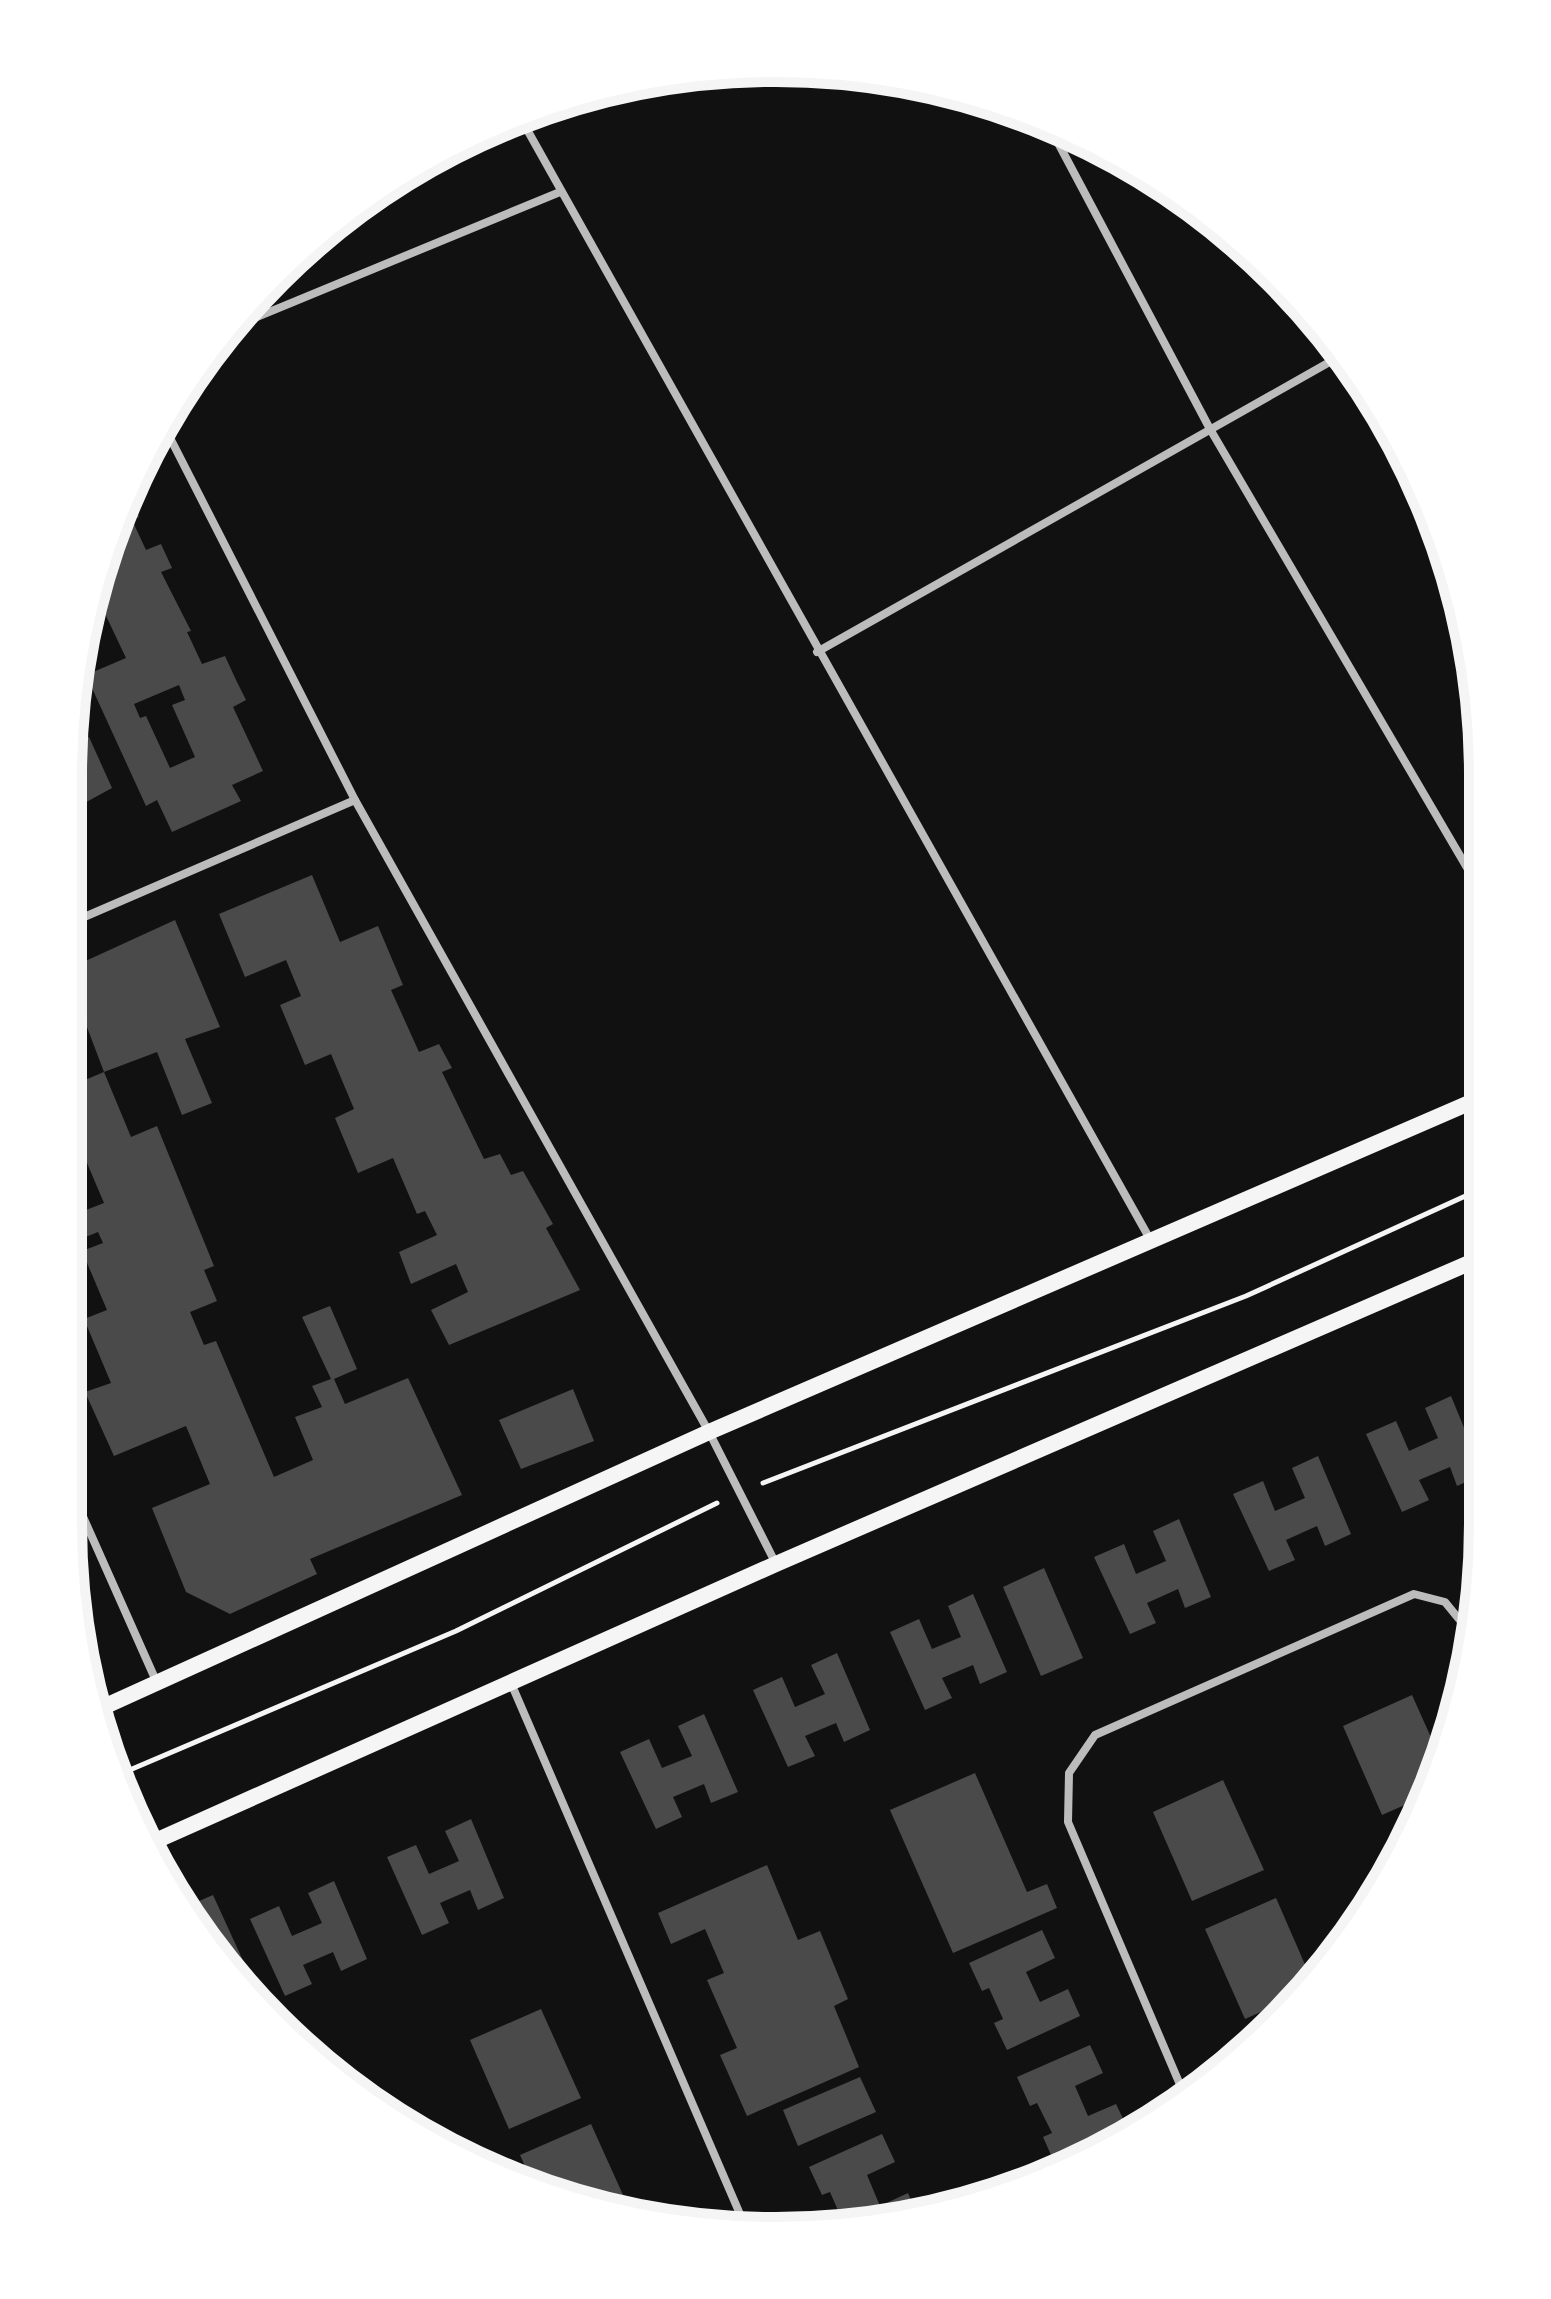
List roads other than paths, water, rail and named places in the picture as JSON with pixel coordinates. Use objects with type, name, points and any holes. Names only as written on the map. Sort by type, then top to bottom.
[{"type":"main road","points":[[107,1706],[709,1432],[1469,1103]]},
{"type":"main road","points":[[159,1839],[776,1564],[1469,1263]]},
{"type":"street","points":[[526,129],[817,652],[1151,1241]]},
{"type":"street","points":[[1058,143],[1210,429],[1469,871]]},
{"type":"street","points":[[254,318],[560,192]]},
{"type":"street","points":[[817,652],[1332,361]]},
{"type":"street","points":[[170,438],[355,800],[709,1432],[776,1564]]},
{"type":"street","points":[[82,918],[355,800]]},
{"type":"street","points":[[82,1514],[157,1683]]},
{"type":"street","points":[[1181,2086],[1068,1822],[1069,1773],[1095,1735],[1414,1594],[1445,1602],[1462,1622]]},
{"type":"street","points":[[511,1683],[741,2216]]}]
